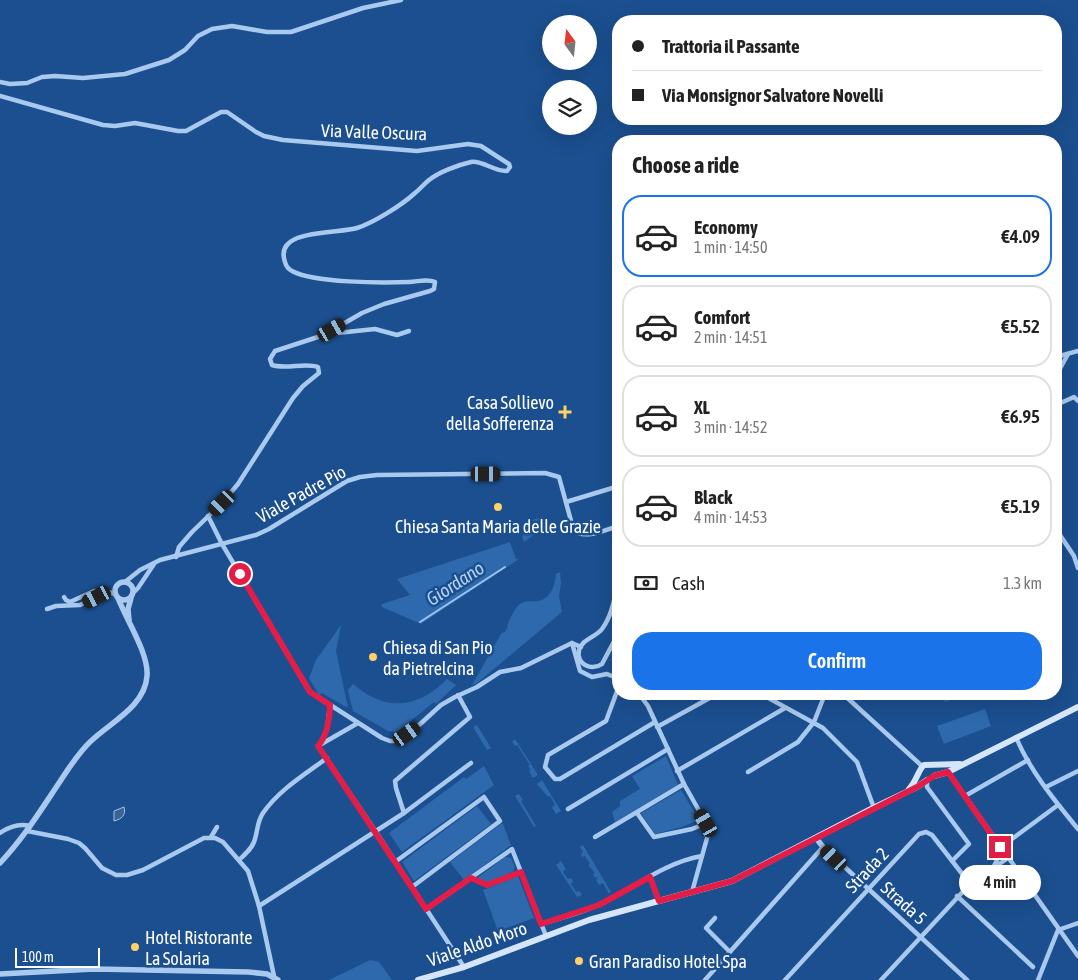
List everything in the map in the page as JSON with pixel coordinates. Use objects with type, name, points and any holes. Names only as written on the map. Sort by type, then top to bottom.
[{"type":"main road","name":"Viale Aldo Moro","points":[[418,980],[464,967],[592,919],[732,881],[907,792],[934,776],[948,772],[1078,707]]},
{"type":"main road","name":"Viale Aldo Moro","points":[[925,766],[964,764]]},
{"type":"main road","points":[[907,792],[925,766],[934,769],[934,776]]},
{"type":"main road","points":[[919,774],[922,779],[927,780]]},
{"type":"street","points":[[0,82],[10,84],[27,83],[42,77],[83,78],[125,74],[169,60],[185,50],[198,36],[212,29],[232,26],[268,32],[291,32],[363,8],[400,0]]},
{"type":"street","name":"Via Valle Oscura","points":[[0,96],[103,125],[115,126],[135,123],[169,130],[186,131],[221,112],[227,112],[256,132],[283,140],[417,152],[468,144],[481,146],[508,164],[509,170],[502,172],[475,162],[466,164],[436,175],[397,206],[358,228],[344,231],[327,231],[289,242],[284,251],[284,262],[288,268],[300,274],[320,278],[371,282],[429,280],[435,282],[434,288],[430,291],[384,304],[362,313],[324,334],[275,351],[271,356],[270,361],[272,365],[283,368],[316,366],[319,369],[319,373],[292,398],[238,484],[179,547],[176,557]]},
{"type":"street","points":[[324,334],[375,329],[397,335],[409,332]]},
{"type":"street","points":[[1062,356],[1078,351]]},
{"type":"street","points":[[1062,365],[1068,354]]},
{"type":"street","points":[[1062,403],[1074,398],[1078,401]]},
{"type":"street","name":"Viale Padre Pio","points":[[124,582],[140,570],[155,563],[256,535],[347,481],[360,477],[377,475],[545,473],[559,478],[566,502]]},
{"type":"street","points":[[612,488],[566,502],[573,528],[580,534],[612,528]]},
{"type":"street","points":[[208,516],[222,544],[310,692],[382,738],[390,741],[397,741],[418,726],[441,705],[477,687],[500,672],[521,668],[572,643]]},
{"type":"street","points":[[1062,538],[1074,556],[1078,568]]},
{"type":"street","points":[[47,609],[56,606],[80,605],[108,592],[124,600],[138,588],[155,563]]},
{"type":"street","points":[[0,864],[29,828],[80,752],[133,706],[144,690],[148,675],[147,668],[129,622],[116,596],[117,586],[124,582],[132,586],[132,595],[128,609],[129,622]]},
{"type":"street","points":[[64,597],[70,602],[94,591]]},
{"type":"street","points":[[612,606],[602,630],[581,647],[579,655],[582,663],[590,668],[597,667],[602,664],[612,645]]},
{"type":"street","points":[[572,643],[581,647]]},
{"type":"street","points":[[572,643],[580,671],[592,677],[607,674],[612,676]]},
{"type":"street","points":[[404,813],[395,781],[470,717],[458,696]]},
{"type":"street","points":[[614,700],[606,721],[548,755],[545,767],[555,779],[560,779],[656,725],[705,700]]},
{"type":"street","points":[[644,700],[648,706],[677,771],[709,831],[692,893]]},
{"type":"street","points":[[771,700],[823,728],[856,762],[874,808]]},
{"type":"street","points":[[748,772],[798,742],[814,722],[823,700]]},
{"type":"street","points":[[850,700],[925,766]]},
{"type":"street","points":[[319,744],[327,729],[330,705]]},
{"type":"street","points":[[677,771],[785,708]]},
{"type":"street","points":[[319,744],[358,723]]},
{"type":"street","points":[[1016,737],[1028,760],[1058,805],[1078,828]]},
{"type":"street","points":[[319,744],[464,967]]},
{"type":"street","points":[[568,809],[668,749]]},
{"type":"street","points":[[239,860],[251,848],[255,839],[257,823],[272,801],[327,758]]},
{"type":"street","points":[[965,796],[1028,760]]},
{"type":"street","points":[[259,906],[376,832],[471,763]]},
{"type":"street","points":[[1046,787],[1078,771]]},
{"type":"street","points":[[948,772],[1078,956]]},
{"type":"street","points":[[927,780],[927,787],[970,844],[952,861]]},
{"type":"street","points":[[595,837],[684,784]]},
{"type":"street","points":[[395,862],[484,797],[500,821],[412,887]]},
{"type":"street","points":[[993,868],[1002,848],[1058,805]]},
{"type":"street","points":[[637,813],[654,837],[692,829],[706,823]]},
{"type":"street","points":[[0,833],[7,828],[21,824],[68,839],[85,848],[102,868],[116,875],[128,875],[143,870],[200,840],[211,837],[223,842],[248,871],[259,906],[276,978]]},
{"type":"street","points":[[211,837],[217,827]]},
{"type":"street","name":"Strada 2","points":[[785,980],[920,834],[926,832],[932,835],[970,884]]},
{"type":"street","points":[[705,980],[823,847],[816,838]]},
{"type":"street","name":"Strada 5","points":[[823,847],[967,980]]},
{"type":"street","points":[[426,909],[512,849],[546,936]]},
{"type":"street","points":[[541,924],[599,905],[650,877],[690,858],[702,856]]},
{"type":"street","points":[[880,980],[957,896],[970,884],[1008,858]]},
{"type":"street","points":[[471,878],[487,885],[521,872]]},
{"type":"street","points":[[650,877],[659,901]]},
{"type":"street","points":[[957,896],[1033,967]]},
{"type":"street","points":[[715,918],[706,928],[730,952]]},
{"type":"street","points":[[1038,980],[1058,930],[1078,923]]},
{"type":"street","points":[[0,974],[94,969],[258,972],[276,978]]},
{"type":"shaded area","points":[[542,517],[545,527],[524,542],[522,536],[532,532],[529,521]]},
{"type":"shaded area","points":[[510,542],[516,559],[519,559],[421,624],[382,607],[382,604],[410,595],[397,579]]},
{"type":"shaded area","points":[[560,572],[559,596],[562,612],[476,684],[472,685],[501,634],[508,627],[517,607],[524,602],[538,601],[546,597],[555,583],[556,574]]},
{"type":"shaded area","points":[[341,625],[336,651],[348,708],[322,693],[319,695],[309,678],[316,660]]},
{"type":"shaded area","points":[[447,679],[456,685],[436,704],[434,702],[397,732],[388,731],[353,711],[348,690],[353,684],[377,699],[389,703],[401,703],[425,696]]},
{"type":"shaded area","points":[[985,709],[991,726],[944,744],[937,726]]},
{"type":"shaded area","points":[[477,725],[491,748],[487,750],[473,727]]},
{"type":"shaded area","points":[[515,739],[538,775],[533,778],[529,771],[531,770],[528,766],[530,765],[517,745],[515,746],[512,742]]},
{"type":"shaded area","points":[[666,756],[678,785],[615,822],[612,812],[620,806],[620,801],[640,789],[632,776]]},
{"type":"shaded area","points":[[484,766],[494,785],[402,852],[389,833],[464,777],[466,779]]},
{"type":"shaded area","points":[[542,780],[561,811],[556,814],[552,807],[555,805],[550,796],[548,797],[537,784]]},
{"type":"shaded area","points":[[681,790],[699,820],[682,827],[655,834],[641,813]]},
{"type":"shaded area","points":[[519,794],[523,800],[521,801],[536,826],[534,827],[515,796]]},
{"type":"shaded area","points":[[477,806],[491,824],[414,881],[402,862]]},
{"type":"shaded area","points":[[124,807],[123,816],[114,821],[114,811]]},
{"type":"shaded area","points":[[503,824],[511,845],[464,880],[450,862]]},
{"type":"shaded area","points":[[583,845],[611,892],[609,894],[603,883],[599,885],[596,880],[598,877],[595,878],[593,874],[595,873],[588,865],[590,864],[585,856],[582,857],[581,854],[583,852],[580,847]]},
{"type":"shaded area","points":[[505,857],[511,858],[515,867],[513,872],[486,883],[477,878]]},
{"type":"shaded area","points":[[561,861],[566,869],[563,872],[568,879],[571,878],[573,882],[571,884],[576,892],[579,891],[582,895],[577,897],[556,865]]},
{"type":"shaded area","points":[[518,876],[534,918],[498,931],[483,890]]},
{"type":"shaded area","points":[[370,960],[379,962],[392,980],[329,980]]},
{"type":"waterway","name":"Giordano","points":[[420,622],[505,567]]},
{"type":"place","name":"Casa Sollievo della Sofferenza","points":[[565,412]]},
{"type":"place","name":"Chiesa Santa Maria delle Grazie","points":[[498,507]]},
{"type":"place","name":"Chiesa di San Pio da Pietrelcina","points":[[373,657]]},
{"type":"place","name":"Hotel Ristorante La Solaria","points":[[135,947]]},
{"type":"place","name":"Gran Paradiso Hotel Spa","points":[[579,961]]},
{"type":"route","points":[[240,574],[310,692],[330,705],[327,729],[318,746],[426,909],[471,878],[487,885],[521,872],[541,924],[599,905],[650,877],[659,901],[672,898],[732,881],[917,787],[934,776],[948,772],[1000,847]]}]
